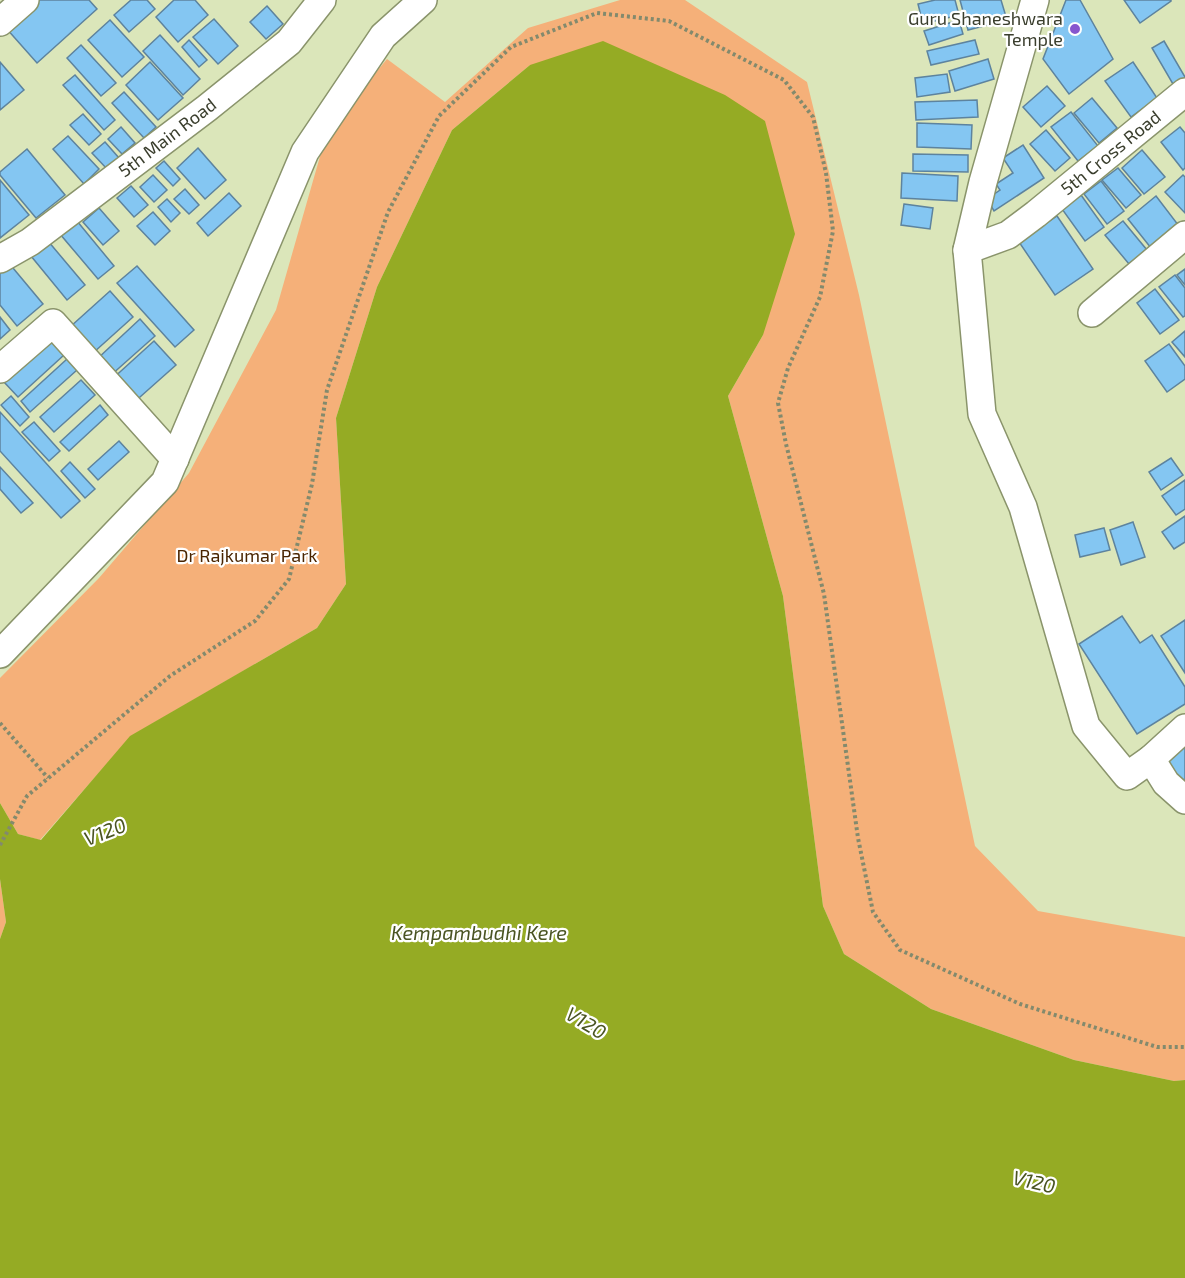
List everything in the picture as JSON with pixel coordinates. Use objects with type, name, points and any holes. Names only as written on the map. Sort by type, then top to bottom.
[{"type":"street","points":[[0,22],[25,0]]},
{"type":"street","name":"5th Main Road","points":[[0,259],[39,235],[207,108],[289,42],[321,0]]},
{"type":"street","points":[[0,654],[165,482],[305,152],[383,36],[423,0]]},
{"type":"street","points":[[1035,0],[983,182],[967,250],[982,414],[1023,507],[1086,726],[1127,776],[1151,759],[1185,729]]},
{"type":"street","name":"5th Cross Road","points":[[967,250],[1008,235],[1185,92]]},
{"type":"street","points":[[1092,313],[1185,235]]},
{"type":"street","points":[[0,369],[53,323],[175,459]]},
{"type":"street","points":[[1151,759],[1166,783],[1185,800]]},
{"type":"path","points":[[0,845],[27,796],[170,676],[255,621],[289,579],[312,484],[327,390],[388,212],[439,116],[511,47],[597,13],[669,21],[784,80],[813,117],[823,162],[833,231],[820,297],[788,368],[778,403],[786,444],[824,594],[858,838],[873,912],[900,950],[1020,1004],[1157,1047],[1185,1047]]},
{"type":"path","points":[[0,723],[48,778]]},
{"type":"green space","name":"Dr Rajkumar Park","points":[[620,0],[685,0],[807,82],[859,295],[975,846],[1038,911],[1185,937],[1185,1080],[1174,1081],[1074,1060],[931,1009],[844,954],[823,906],[783,596],[728,396],[763,335],[530,65],[452,130],[377,287],[336,418],[346,584],[317,628],[131,736],[40,840],[18,834],[0,803],[0,678],[99,578],[189,473],[276,310],[327,132],[387,59],[445,102],[528,28]]},
{"type":"green space","points":[[0,879],[6,922],[0,939]]},
{"type":"water","name":"Kempambudhi Kere","points":[[603,41],[725,95],[765,121],[795,234],[763,335],[728,396],[783,596],[823,906],[844,954],[931,1009],[1074,1060],[1174,1081],[1185,1080],[1185,1278],[0,1278],[0,939],[6,922],[0,879],[0,803],[18,834],[41,840],[130,736],[317,628],[346,584],[336,418],[377,287],[452,130],[530,65]]},
{"type":"building","points":[[36,0],[89,0],[97,9],[37,63],[6,28]]},
{"type":"building","points":[[131,0],[147,0],[155,9],[129,32],[114,15]]},
{"type":"building","points":[[174,0],[195,0],[208,15],[178,42],[156,17]]},
{"type":"building","points":[[935,0],[955,0],[959,15],[923,24],[918,4]]},
{"type":"building","points":[[960,0],[1001,0],[1007,20],[968,30]]},
{"type":"building","name":"Guru Shaneshwara Temple","points":[[1066,0],[1080,0],[1113,59],[1069,94],[1043,59]]},
{"type":"building","points":[[1124,0],[1171,0],[1171,1],[1140,23]]},
{"type":"building","points":[[267,6],[283,24],[266,39],[250,22]]},
{"type":"building","points":[[214,19],[238,46],[218,64],[193,37]]},
{"type":"building","points":[[110,20],[144,57],[122,77],[88,40]]},
{"type":"building","points":[[959,20],[963,34],[929,45],[924,31]]},
{"type":"building","points":[[160,35],[200,79],[183,95],[143,51]]},
{"type":"building","points":[[189,40],[207,60],[199,67],[182,47]]},
{"type":"building","points":[[975,40],[979,54],[931,65],[927,51]]},
{"type":"building","points":[[1164,41],[1185,77],[1185,86],[1177,91],[1152,48]]},
{"type":"building","points":[[81,45],[116,83],[101,96],[67,58]]},
{"type":"building","points":[[988,59],[994,79],[955,91],[949,71]]},
{"type":"building","points":[[0,62],[24,90],[0,110]]},
{"type":"building","points":[[150,62],[183,98],[158,120],[126,85]]},
{"type":"building","points":[[1133,62],[1157,98],[1131,117],[1105,81]]},
{"type":"building","points":[[947,74],[950,92],[917,97],[915,78]]},
{"type":"building","points":[[75,75],[115,120],[104,130],[63,85]]},
{"type":"building","points":[[1047,86],[1065,106],[1041,127],[1023,107]]},
{"type":"building","points":[[124,92],[156,127],[144,138],[112,103]]},
{"type":"building","points":[[1092,98],[1117,128],[1099,143],[1074,113]]},
{"type":"building","points":[[977,100],[978,117],[916,120],[915,102]]},
{"type":"building","points":[[1071,112],[1098,146],[1078,161],[1051,127]]},
{"type":"building","points":[[83,114],[101,134],[89,145],[70,125]]},
{"type":"building","points":[[917,123],[972,125],[971,149],[917,147]]},
{"type":"building","points":[[121,127],[135,143],[122,154],[108,139]]},
{"type":"building","points":[[1180,127],[1185,133],[1185,168],[1183,170],[1161,142]]},
{"type":"building","points":[[1046,130],[1070,158],[1055,171],[1030,144]]},
{"type":"building","points":[[68,136],[99,169],[84,184],[53,149]]},
{"type":"building","points":[[105,142],[119,158],[107,169],[92,153]]},
{"type":"building","points":[[1023,145],[1044,178],[994,211],[987,199],[1000,190],[996,184],[1013,173],[1003,158]]},
{"type":"building","points":[[198,148],[226,180],[205,199],[177,168]]},
{"type":"building","points":[[27,149],[65,195],[36,218],[0,175],[0,172]]},
{"type":"building","points":[[1142,150],[1165,177],[1144,194],[1122,168]]},
{"type":"building","points":[[913,154],[968,155],[968,172],[913,171]]},
{"type":"building","points":[[164,161],[180,179],[173,186],[156,168]]},
{"type":"building","points":[[1118,168],[1141,195],[1126,208],[1102,180]]},
{"type":"building","points":[[902,173],[958,176],[957,201],[901,198]]},
{"type":"building","points":[[153,175],[167,190],[154,202],[140,187]]},
{"type":"building","points":[[1183,175],[1185,177],[1185,213],[1165,192]]},
{"type":"building","points":[[0,180],[29,215],[0,238]]},
{"type":"building","points":[[1101,181],[1124,211],[1107,224],[1084,194]]},
{"type":"building","points":[[131,186],[148,205],[134,217],[117,198]]},
{"type":"building","points":[[185,189],[199,205],[189,214],[174,199]]},
{"type":"building","points":[[229,193],[241,206],[208,236],[197,223]]},
{"type":"building","points":[[1081,195],[1104,227],[1085,241],[1062,209]]},
{"type":"building","points":[[1156,196],[1179,226],[1151,248],[1128,219]]},
{"type":"building","points":[[167,199],[180,213],[171,222],[158,207]]},
{"type":"building","points":[[904,204],[933,208],[930,229],[901,225]]},
{"type":"building","points":[[99,208],[119,231],[103,245],[83,222]]},
{"type":"building","points":[[153,212],[170,231],[155,245],[137,226]]},
{"type":"building","points":[[1057,216],[1093,269],[1055,295],[1019,242]]},
{"type":"building","points":[[77,221],[114,266],[98,279],[60,234]]},
{"type":"building","points":[[1123,221],[1147,250],[1129,264],[1105,235]]},
{"type":"building","points":[[48,241],[85,285],[67,300],[31,256]]},
{"type":"building","points":[[8,262],[43,304],[17,326],[0,305],[0,269]]},
{"type":"building","points":[[137,266],[194,330],[175,347],[117,283]]},
{"type":"building","points":[[1185,269],[1185,285],[1177,275]]},
{"type":"building","points":[[1175,275],[1185,288],[1185,316],[1183,317],[1159,287]]},
{"type":"building","points":[[1155,289],[1179,320],[1160,334],[1137,303]]},
{"type":"building","points":[[110,291],[133,317],[93,353],[70,327]]},
{"type":"building","points":[[0,317],[10,330],[0,339]]},
{"type":"building","points":[[140,319],[155,336],[110,376],[96,360]]},
{"type":"building","points":[[1185,331],[1185,357],[1172,342]]},
{"type":"building","points":[[50,340],[64,355],[18,397],[4,382]]},
{"type":"building","points":[[154,341],[176,365],[131,405],[110,381]]},
{"type":"building","points":[[1169,344],[1185,366],[1185,379],[1167,392],[1145,361]]},
{"type":"building","points":[[67,359],[77,370],[30,412],[21,401]]},
{"type":"building","points":[[81,380],[95,395],[54,432],[40,417]]},
{"type":"building","points":[[11,396],[29,417],[20,426],[1,405]]},
{"type":"building","points":[[100,405],[108,415],[69,451],[60,442]]},
{"type":"building","points":[[0,412],[80,501],[61,518],[0,451]]},
{"type":"building","points":[[34,422],[60,451],[49,461],[22,432]]},
{"type":"building","points":[[119,441],[129,452],[98,480],[88,469]]},
{"type":"building","points":[[1171,458],[1183,475],[1161,490],[1149,472]]},
{"type":"building","points":[[70,462],[95,489],[85,498],[61,471]]},
{"type":"building","points":[[0,467],[33,503],[21,513],[0,489]]},
{"type":"building","points":[[1185,480],[1185,509],[1176,515],[1162,496]]},
{"type":"building","points":[[1185,516],[1185,542],[1174,549],[1162,532]]},
{"type":"building","points":[[1133,522],[1145,557],[1121,565],[1110,530]]},
{"type":"building","points":[[1104,528],[1110,550],[1080,557],[1075,535]]},
{"type":"building","points":[[1122,616],[1140,643],[1152,635],[1185,687],[1185,704],[1137,734],[1079,644]]},
{"type":"building","points":[[1185,620],[1185,673],[1161,636]]},
{"type":"building","points":[[1185,743],[1185,785],[1165,760]]},
{"type":"place","name":"Guru Shaneshwara Temple","points":[[1075,29]]},
{"type":"water label","name":"V120","points":[[105,832]]},
{"type":"water label","name":"V120","points":[[586,1023]]},
{"type":"water label","name":"V120","points":[[1034,1182]]}]
